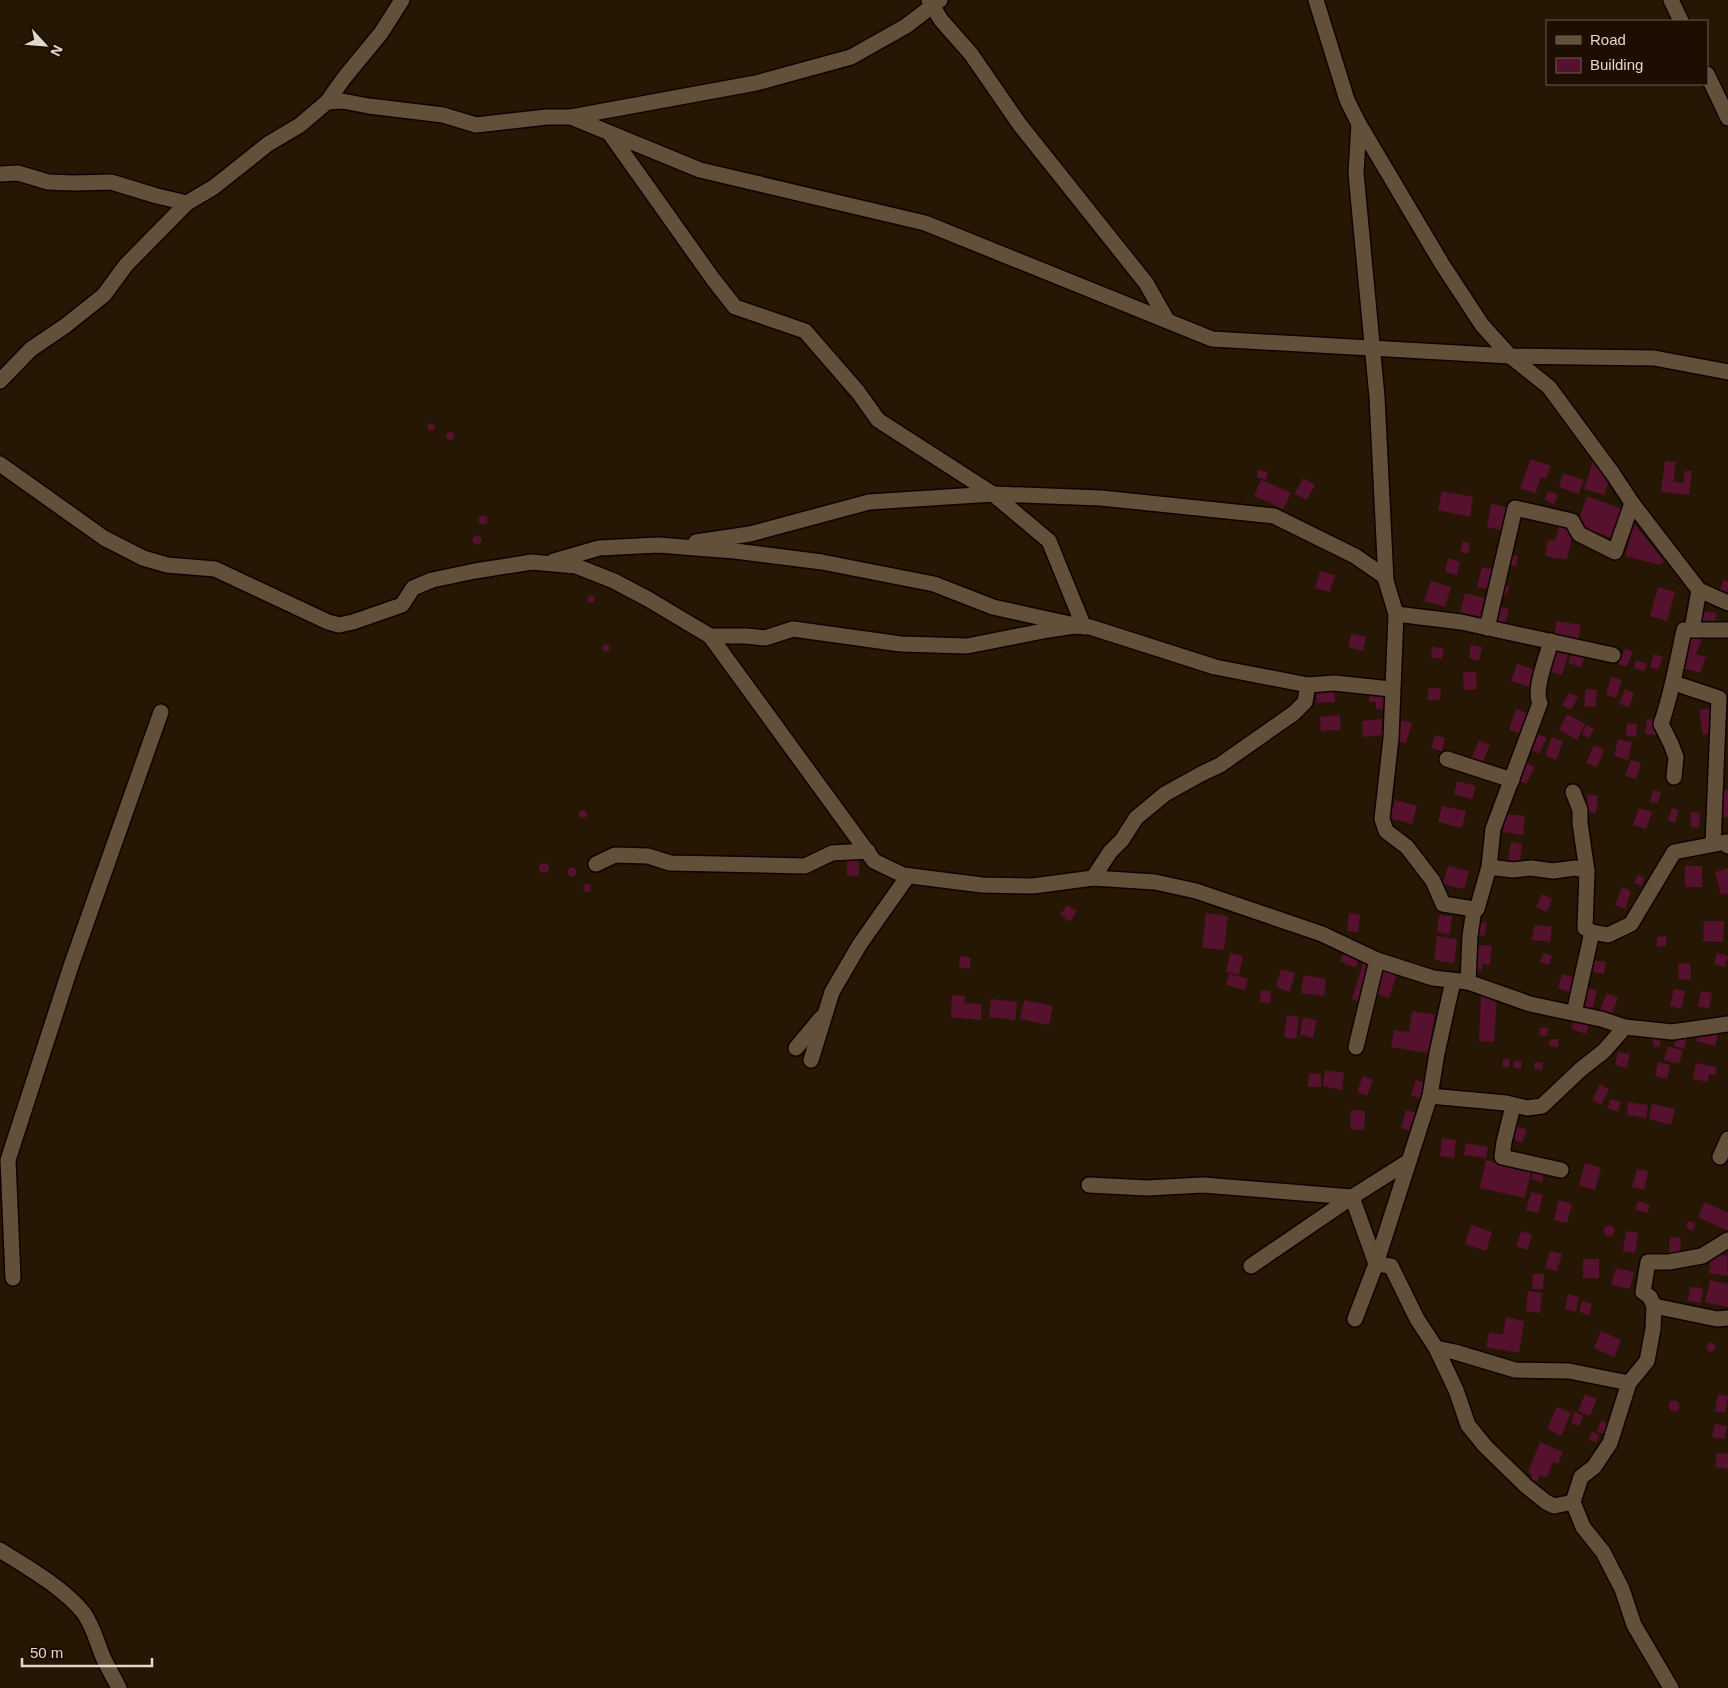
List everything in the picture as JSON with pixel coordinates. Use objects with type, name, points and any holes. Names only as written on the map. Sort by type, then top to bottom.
[{"type":"street","points":[[0,381],[31,349],[65,326],[104,295],[126,265],[187,203],[214,187],[268,144],[300,125],[327,102],[381,33],[402,0]]},
{"type":"street","points":[[1316,0],[1347,100],[1359,124],[1442,264],[1482,325],[1510,356],[1550,387],[1632,503],[1699,590],[1728,602]]},
{"type":"street","points":[[1671,0],[1681,20]]},
{"type":"street","points":[[327,102],[342,101],[443,115],[476,125],[547,117],[571,117],[756,83],[851,57],[906,26],[934,2],[941,20],[971,54],[1020,125],[1146,283],[1167,320]]},
{"type":"street","points":[[1708,76],[1728,118]]},
{"type":"street","points":[[571,117],[700,170],[925,223],[1212,339],[1510,356],[1654,358],[1728,372]]},
{"type":"street","points":[[1359,124],[1356,173],[1377,397],[1386,581]]},
{"type":"street","points":[[610,134],[735,307],[805,331],[858,392],[878,420],[993,494],[1049,542],[1084,626]]},
{"type":"street","points":[[0,174],[18,173],[48,182],[74,184],[111,182],[187,203]]},
{"type":"street","points":[[0,464],[104,538],[143,558],[167,565],[216,569],[328,622],[339,625],[402,605],[413,588],[432,580],[475,571],[532,562],[547,563],[576,566],[614,581],[710,636],[874,861],[903,875],[982,885],[1034,886],[1093,878],[1155,882],[1196,891],[1322,934],[1377,960],[1433,978],[1461,981],[1530,1004],[1625,1026],[1672,1032],[1728,1024]]},
{"type":"street","points":[[668,546],[750,534],[869,502],[993,494],[1101,498],[1274,516],[1355,556],[1384,576],[1396,614],[1390,738],[1382,819],[1386,831],[1407,847],[1433,881],[1443,904],[1474,909]]},
{"type":"street","points":[[1487,628],[1515,508],[1572,521],[1579,534],[1615,552],[1632,503]]},
{"type":"street","points":[[547,563],[599,548],[668,546],[735,551],[822,562],[934,584],[993,607],[1090,627],[1215,667],[1308,685],[1334,683],[1392,689]]},
{"type":"street","points":[[1692,629],[1699,590]]},
{"type":"street","points":[[1396,614],[1461,622],[1613,655]]},
{"type":"street","points":[[710,636],[765,638],[793,629],[902,644],[967,646],[1048,630],[1084,626]]},
{"type":"street","points":[[1674,777],[1676,757],[1661,724],[1674,683],[1684,630],[1728,630]]},
{"type":"street","points":[[1355,1319],[1376,1264],[1420,1131],[1430,1096],[1437,1053],[1461,981],[1474,909],[1477,909],[1489,867],[1493,829],[1540,703],[1538,690],[1551,641]]},
{"type":"street","points":[[1573,792],[1580,810],[1580,823],[1587,870],[1584,928],[1592,932],[1608,935],[1631,924],[1674,852],[1721,845],[1720,698],[1674,683]]},
{"type":"street","points":[[1093,878],[1136,818],[1166,794],[1220,765],[1294,713],[1305,702],[1308,685]]},
{"type":"street","points":[[13,1278],[8,1160],[71,966],[162,712]]},
{"type":"street","points":[[1446,759],[1512,780]]},
{"type":"street","points":[[596,864],[616,855],[648,856],[670,863],[805,866],[832,853],[868,852]]},
{"type":"street","points":[[1489,867],[1513,870],[1530,868],[1553,871],[1575,868],[1587,870]]},
{"type":"street","points":[[811,1060],[832,992],[860,944],[908,876]]},
{"type":"street","points":[[1574,1013],[1592,932]]},
{"type":"street","points":[[1356,1047],[1377,960]]},
{"type":"street","points":[[796,1048],[826,1013]]},
{"type":"street","points":[[1430,1096],[1506,1103],[1527,1108],[1542,1106],[1604,1050],[1625,1026]]},
{"type":"street","points":[[1513,1106],[1502,1157],[1561,1170]]},
{"type":"street","points":[[1720,1157],[1728,1139]]},
{"type":"street","points":[[1251,1266],[1352,1197],[1409,1161]]},
{"type":"street","points":[[1089,1185],[1148,1188],[1203,1185],[1352,1197]]},
{"type":"street","points":[[1352,1197],[1376,1264]]},
{"type":"street","points":[[1671,1688],[1634,1624],[1622,1589],[1603,1552],[1582,1527],[1573,1502],[1581,1477],[1594,1467],[1610,1443],[1629,1384],[1647,1361],[1653,1329],[1654,1306],[1650,1297],[1643,1292],[1648,1262],[1669,1262],[1702,1256],[1728,1240]]},
{"type":"street","points":[[1376,1264],[1391,1266],[1417,1319],[1436,1348],[1456,1390],[1468,1426],[1485,1446],[1526,1486],[1546,1502],[1554,1506],[1573,1502]]},
{"type":"street","points":[[1654,1306],[1717,1319],[1728,1318]]},
{"type":"street","points":[[1436,1348],[1515,1370],[1569,1371],[1629,1384]]},
{"type":"street","points":[[0,1550],[64,1594],[83,1612],[119,1688]]},
{"type":"building","points":[[431,423],[435,427],[431,431],[427,427]]},
{"type":"building","points":[[450,432],[454,436],[450,440],[446,436]]},
{"type":"building","points":[[1531,459],[1551,466],[1546,479],[1541,477],[1535,494],[1520,488]]},
{"type":"building","points":[[1594,459],[1610,478],[1604,495],[1584,489]]},
{"type":"building","points":[[1665,461],[1676,462],[1673,482],[1683,483],[1685,471],[1692,471],[1689,495],[1661,492]]},
{"type":"building","points":[[1258,470],[1268,472],[1266,480],[1257,477]]},
{"type":"building","points":[[1563,473],[1584,480],[1579,494],[1559,487]]},
{"type":"building","points":[[1303,478],[1315,485],[1307,500],[1295,494]]},
{"type":"building","points":[[1261,480],[1291,493],[1283,509],[1254,496]]},
{"type":"building","points":[[1442,491],[1473,497],[1470,517],[1438,510]]},
{"type":"building","points":[[1548,491],[1558,495],[1554,504],[1545,500]]},
{"type":"building","points":[[1587,496],[1622,509],[1612,538],[1577,525]]},
{"type":"building","points":[[1491,504],[1510,508],[1505,531],[1487,527]]},
{"type":"building","points":[[483,516],[487,520],[483,524],[479,520]]},
{"type":"building","points":[[1559,524],[1574,527],[1567,560],[1545,556],[1548,540],[1555,541]]},
{"type":"building","points":[[1634,524],[1664,561],[1660,565],[1625,556]]},
{"type":"building","points":[[477,535],[482,540],[477,545],[472,540]]},
{"type":"building","points":[[1463,541],[1470,543],[1468,554],[1460,552]]},
{"type":"building","points":[[1508,554],[1518,556],[1516,566],[1506,564]]},
{"type":"building","points":[[1448,558],[1460,562],[1457,575],[1445,572]]},
{"type":"building","points":[[1482,567],[1496,570],[1492,590],[1477,587]]},
{"type":"building","points":[[1320,571],[1335,575],[1330,592],[1315,588]]},
{"type":"building","points":[[1723,580],[1728,581],[1728,592],[1720,590]]},
{"type":"building","points":[[1431,581],[1451,587],[1445,607],[1424,601]]},
{"type":"building","points":[[1503,584],[1509,586],[1507,595],[1501,594]]},
{"type":"building","points":[[1658,587],[1675,592],[1667,621],[1650,616]]},
{"type":"building","points":[[1465,593],[1489,599],[1484,618],[1460,612]]},
{"type":"building","points":[[591,595],[595,599],[591,603],[587,599]]},
{"type":"building","points":[[1499,606],[1509,609],[1504,625],[1494,622]]},
{"type":"building","points":[[1699,611],[1716,613],[1715,625],[1698,623]]},
{"type":"building","points":[[1557,621],[1581,625],[1578,642],[1554,637]]},
{"type":"building","points":[[1351,634],[1366,637],[1363,651],[1348,647]]},
{"type":"building","points":[[1689,634],[1702,638],[1696,654],[1706,657],[1700,673],[1678,666]]},
{"type":"building","points":[[606,644],[610,648],[606,652],[602,648]]},
{"type":"building","points":[[1553,644],[1570,649],[1562,675],[1545,670]]},
{"type":"building","points":[[1471,645],[1482,647],[1479,661],[1469,658]]},
{"type":"building","points":[[1432,647],[1444,648],[1442,659],[1431,657]]},
{"type":"building","points":[[1573,648],[1586,652],[1581,667],[1568,663]]},
{"type":"building","points":[[1625,648],[1633,652],[1626,667],[1618,664]]},
{"type":"building","points":[[1654,654],[1663,657],[1658,670],[1650,667]]},
{"type":"building","points":[[1636,660],[1647,664],[1644,671],[1634,668]]},
{"type":"building","points":[[1517,664],[1539,671],[1533,688],[1511,681]]},
{"type":"building","points":[[1463,672],[1476,672],[1477,689],[1464,690]]},
{"type":"building","points":[[1611,677],[1622,680],[1616,698],[1606,695]]},
{"type":"building","points":[[1428,688],[1441,688],[1440,700],[1428,700]]},
{"type":"building","points":[[1334,689],[1335,702],[1317,703],[1316,691]]},
{"type":"building","points":[[1586,689],[1597,690],[1595,707],[1584,706]]},
{"type":"building","points":[[1625,689],[1634,693],[1629,707],[1619,704]]},
{"type":"building","points":[[1370,692],[1388,693],[1387,710],[1376,709],[1376,702],[1369,702]]},
{"type":"building","points":[[1569,693],[1578,697],[1571,710],[1562,705]]},
{"type":"building","points":[[1712,708],[1715,733],[1703,735],[1699,710]]},
{"type":"building","points":[[1516,709],[1531,714],[1525,735],[1509,730]]},
{"type":"building","points":[[1567,714],[1585,724],[1577,740],[1559,730]]},
{"type":"building","points":[[1340,715],[1341,730],[1321,731],[1320,717]]},
{"type":"building","points":[[1382,719],[1383,735],[1363,737],[1362,721]]},
{"type":"building","points":[[1647,719],[1657,720],[1656,735],[1645,734]]},
{"type":"building","points":[[1401,720],[1412,723],[1406,743],[1395,740]]},
{"type":"building","points":[[1627,723],[1637,724],[1636,737],[1626,736]]},
{"type":"building","points":[[1586,725],[1594,729],[1589,738],[1582,734]]},
{"type":"building","points":[[1539,734],[1547,738],[1539,754],[1530,749]]},
{"type":"building","points":[[1435,735],[1445,738],[1442,751],[1431,748]]},
{"type":"building","points":[[1552,737],[1563,741],[1556,760],[1545,755]]},
{"type":"building","points":[[1618,739],[1632,742],[1628,760],[1614,756]]},
{"type":"building","points":[[1479,740],[1490,745],[1482,763],[1471,759]]},
{"type":"building","points":[[1594,745],[1604,750],[1597,767],[1586,763]]},
{"type":"building","points":[[1631,760],[1641,763],[1636,779],[1625,776]]},
{"type":"building","points":[[1524,761],[1535,767],[1526,784],[1515,779]]},
{"type":"building","points":[[1457,781],[1476,786],[1472,799],[1454,794]]},
{"type":"building","points":[[1653,790],[1661,792],[1658,803],[1650,802]]},
{"type":"building","points":[[1720,790],[1728,790],[1728,817],[1719,817]]},
{"type":"building","points":[[1588,794],[1598,796],[1596,813],[1586,811]]},
{"type":"building","points":[[1395,800],[1417,806],[1412,824],[1390,818]]},
{"type":"building","points":[[1442,806],[1466,811],[1462,828],[1438,822]]},
{"type":"building","points":[[1639,808],[1652,812],[1646,829],[1633,825]]},
{"type":"building","points":[[1672,808],[1679,810],[1675,823],[1668,820]]},
{"type":"building","points":[[583,810],[587,814],[583,818],[579,814]]},
{"type":"building","points":[[1691,812],[1700,813],[1699,827],[1691,827]]},
{"type":"building","points":[[1505,814],[1525,816],[1523,835],[1503,832]]},
{"type":"building","points":[[1511,842],[1522,844],[1520,862],[1508,861]]},
{"type":"building","points":[[847,858],[859,858],[859,876],[847,876]]},
{"type":"building","points":[[544,863],[549,868],[544,873],[539,868]]},
{"type":"building","points":[[1448,866],[1469,871],[1464,889],[1443,884]]},
{"type":"building","points":[[1685,866],[1702,866],[1702,887],[1685,887]]},
{"type":"building","points":[[572,867],[577,872],[572,877],[567,872]]},
{"type":"building","points":[[1728,868],[1728,893],[1721,895],[1715,872]]},
{"type":"building","points":[[1638,875],[1645,878],[1641,886],[1634,883]]},
{"type":"building","points":[[587,884],[591,888],[587,892],[583,888]]},
{"type":"building","points":[[1622,887],[1631,891],[1625,909],[1615,905]]},
{"type":"building","points":[[1542,894],[1552,899],[1547,912],[1536,907]]},
{"type":"building","points":[[1067,905],[1077,911],[1070,922],[1060,915]]},
{"type":"building","points":[[1206,913],[1228,916],[1224,950],[1202,948]]},
{"type":"building","points":[[1349,913],[1360,915],[1358,932],[1347,931]]},
{"type":"building","points":[[1439,915],[1452,916],[1450,934],[1437,932]]},
{"type":"building","points":[[1475,921],[1487,923],[1484,936],[1472,934]]},
{"type":"building","points":[[1704,921],[1724,921],[1723,942],[1703,941]]},
{"type":"building","points":[[1534,925],[1552,927],[1550,942],[1532,940]]},
{"type":"building","points":[[1437,936],[1457,939],[1454,963],[1434,960]]},
{"type":"building","points":[[1666,936],[1666,946],[1657,947],[1657,937]]},
{"type":"building","points":[[1473,945],[1492,946],[1490,965],[1482,964],[1482,971],[1473,970]]},
{"type":"building","points":[[1344,952],[1359,960],[1355,968],[1340,961]]},
{"type":"building","points":[[1230,953],[1243,956],[1239,975],[1226,972]]},
{"type":"building","points":[[1543,953],[1552,956],[1549,965],[1540,962]]},
{"type":"building","points":[[1717,953],[1728,956],[1725,967],[1714,964]]},
{"type":"building","points":[[960,956],[971,958],[969,969],[959,967]]},
{"type":"building","points":[[1586,959],[1606,962],[1604,974],[1584,970]]},
{"type":"building","points":[[1363,962],[1371,964],[1360,1002],[1352,999]]},
{"type":"building","points":[[1690,963],[1691,979],[1679,980],[1678,964]]},
{"type":"building","points":[[1379,967],[1397,973],[1389,998],[1371,992]]},
{"type":"building","points":[[1281,969],[1295,973],[1290,992],[1276,987]]},
{"type":"building","points":[[1229,974],[1248,978],[1245,990],[1226,985]]},
{"type":"building","points":[[1562,974],[1578,978],[1573,993],[1558,988]]},
{"type":"building","points":[[1304,975],[1326,979],[1324,996],[1301,993]]},
{"type":"building","points":[[1588,988],[1597,991],[1592,1009],[1582,1006]]},
{"type":"building","points":[[1674,989],[1685,991],[1681,1009],[1670,1006]]},
{"type":"building","points":[[1261,990],[1271,991],[1270,1003],[1260,1002]]},
{"type":"building","points":[[1701,991],[1712,993],[1709,1009],[1698,1006]]},
{"type":"building","points":[[1607,993],[1618,998],[1611,1015],[1600,1010]]},
{"type":"building","points":[[952,995],[965,996],[964,1003],[982,1004],[981,1020],[951,1017]]},
{"type":"building","points":[[1481,996],[1497,996],[1494,1042],[1479,1041]]},
{"type":"building","points":[[991,999],[1017,1002],[1015,1020],[989,1017]]},
{"type":"building","points":[[1024,1000],[1053,1006],[1049,1025],[1020,1019]]},
{"type":"building","points":[[1412,1011],[1435,1015],[1428,1053],[1391,1047],[1394,1030],[1409,1032]]},
{"type":"building","points":[[1287,1015],[1299,1017],[1296,1039],[1284,1037]]},
{"type":"building","points":[[1303,1017],[1317,1020],[1313,1038],[1300,1035]]},
{"type":"building","points":[[1574,1020],[1589,1024],[1586,1034],[1571,1029]]},
{"type":"building","points":[[1540,1028],[1548,1028],[1547,1036],[1539,1035]]},
{"type":"building","points":[[1699,1029],[1718,1034],[1715,1046],[1696,1041]]},
{"type":"building","points":[[1677,1034],[1687,1037],[1684,1049],[1674,1046]]},
{"type":"building","points":[[1659,1038],[1661,1046],[1654,1047],[1652,1040]]},
{"type":"building","points":[[1550,1039],[1558,1039],[1558,1047],[1549,1046]]},
{"type":"building","points":[[1668,1046],[1683,1051],[1679,1064],[1664,1060]]},
{"type":"building","points":[[1618,1052],[1630,1054],[1627,1068],[1615,1065]]},
{"type":"building","points":[[1503,1059],[1510,1059],[1509,1067],[1502,1067]]},
{"type":"building","points":[[1514,1061],[1522,1061],[1521,1069],[1513,1068]]},
{"type":"building","points":[[1535,1062],[1543,1063],[1542,1070],[1534,1069]]},
{"type":"building","points":[[1658,1062],[1670,1065],[1667,1079],[1655,1076]]},
{"type":"building","points":[[1696,1063],[1717,1067],[1715,1075],[1709,1074],[1708,1082],[1693,1079]]},
{"type":"building","points":[[1325,1070],[1344,1073],[1342,1090],[1323,1086]]},
{"type":"building","points":[[1309,1073],[1321,1074],[1321,1087],[1308,1087]]},
{"type":"building","points":[[1363,1076],[1373,1080],[1367,1096],[1357,1092]]},
{"type":"building","points":[[1416,1080],[1427,1083],[1422,1099],[1411,1095]]},
{"type":"building","points":[[1600,1084],[1609,1089],[1601,1105],[1592,1100]]},
{"type":"building","points":[[1610,1099],[1621,1102],[1618,1112],[1608,1108]]},
{"type":"building","points":[[1628,1102],[1648,1105],[1646,1118],[1627,1115]]},
{"type":"building","points":[[1652,1104],[1675,1109],[1671,1125],[1649,1119]]},
{"type":"building","points":[[1351,1110],[1365,1111],[1364,1130],[1350,1129]]},
{"type":"building","points":[[1406,1110],[1418,1113],[1413,1132],[1401,1128]]},
{"type":"building","points":[[1514,1125],[1527,1130],[1522,1143],[1510,1138]]},
{"type":"building","points":[[1442,1138],[1456,1140],[1454,1158],[1440,1156]]},
{"type":"building","points":[[1466,1143],[1488,1147],[1486,1158],[1464,1155]]},
{"type":"building","points":[[1486,1160],[1531,1171],[1525,1198],[1480,1188]]},
{"type":"building","points":[[1585,1163],[1601,1168],[1595,1190],[1579,1185]]},
{"type":"building","points":[[1637,1169],[1648,1171],[1644,1190],[1632,1187]]},
{"type":"building","points":[[1533,1172],[1543,1174],[1542,1182],[1531,1179]]},
{"type":"building","points":[[1531,1192],[1543,1195],[1538,1213],[1526,1210]]},
{"type":"building","points":[[1559,1200],[1572,1204],[1567,1223],[1554,1220]]},
{"type":"building","points":[[1638,1201],[1650,1205],[1647,1213],[1635,1209]]},
{"type":"building","points":[[1705,1202],[1728,1213],[1728,1231],[1698,1217]]},
{"type":"building","points":[[1688,1221],[1695,1223],[1693,1231],[1686,1228]]},
{"type":"building","points":[[1471,1225],[1492,1232],[1486,1251],[1465,1244]]},
{"type":"building","points":[[1607,1226],[1611,1226],[1614,1231],[1613,1235],[1607,1236],[1604,1233],[1604,1229]]},
{"type":"building","points":[[1521,1231],[1532,1235],[1527,1250],[1516,1246]]},
{"type":"building","points":[[1626,1231],[1638,1233],[1635,1253],[1623,1251]]},
{"type":"building","points":[[1670,1237],[1681,1238],[1680,1255],[1669,1255]]},
{"type":"building","points":[[1727,1248],[1728,1276],[1709,1273],[1712,1253],[1726,1256]]},
{"type":"building","points":[[1550,1251],[1562,1254],[1557,1271],[1545,1268]]},
{"type":"building","points":[[1583,1259],[1599,1259],[1599,1278],[1583,1278]]},
{"type":"building","points":[[1616,1268],[1634,1272],[1630,1289],[1611,1285]]},
{"type":"building","points":[[1533,1274],[1544,1274],[1543,1289],[1532,1289]]},
{"type":"building","points":[[1710,1280],[1728,1284],[1728,1307],[1705,1302]]},
{"type":"building","points":[[1690,1287],[1703,1288],[1701,1303],[1688,1301]]},
{"type":"building","points":[[1528,1291],[1542,1293],[1540,1313],[1526,1311]]},
{"type":"building","points":[[1568,1294],[1579,1297],[1576,1312],[1565,1309]]},
{"type":"building","points":[[1582,1301],[1592,1304],[1589,1315],[1579,1312]]},
{"type":"building","points":[[1506,1317],[1524,1321],[1519,1353],[1486,1347],[1489,1332],[1503,1335]]},
{"type":"building","points":[[1601,1331],[1621,1340],[1614,1357],[1594,1348]]},
{"type":"building","points":[[1711,1343],[1715,1347],[1711,1351],[1707,1347]]},
{"type":"building","points":[[1585,1394],[1597,1399],[1590,1416],[1578,1411]]},
{"type":"building","points":[[1718,1394],[1728,1396],[1725,1413],[1715,1411]]},
{"type":"building","points":[[1672,1401],[1676,1401],[1679,1406],[1678,1410],[1672,1411],[1669,1408],[1669,1404]]},
{"type":"building","points":[[1557,1407],[1571,1413],[1561,1436],[1547,1429]]},
{"type":"building","points":[[1575,1412],[1583,1416],[1579,1426],[1571,1423]]},
{"type":"building","points":[[1601,1421],[1611,1424],[1608,1435],[1597,1432]]},
{"type":"building","points":[[1715,1424],[1727,1426],[1724,1439],[1712,1437]]},
{"type":"building","points":[[1592,1432],[1599,1435],[1597,1442],[1589,1440]]},
{"type":"building","points":[[1540,1442],[1563,1452],[1558,1464],[1553,1462],[1547,1477],[1540,1475],[1537,1482],[1530,1479],[1532,1474],[1528,1472]]},
{"type":"building","points":[[1717,1453],[1728,1454],[1728,1469],[1715,1467]]}]
